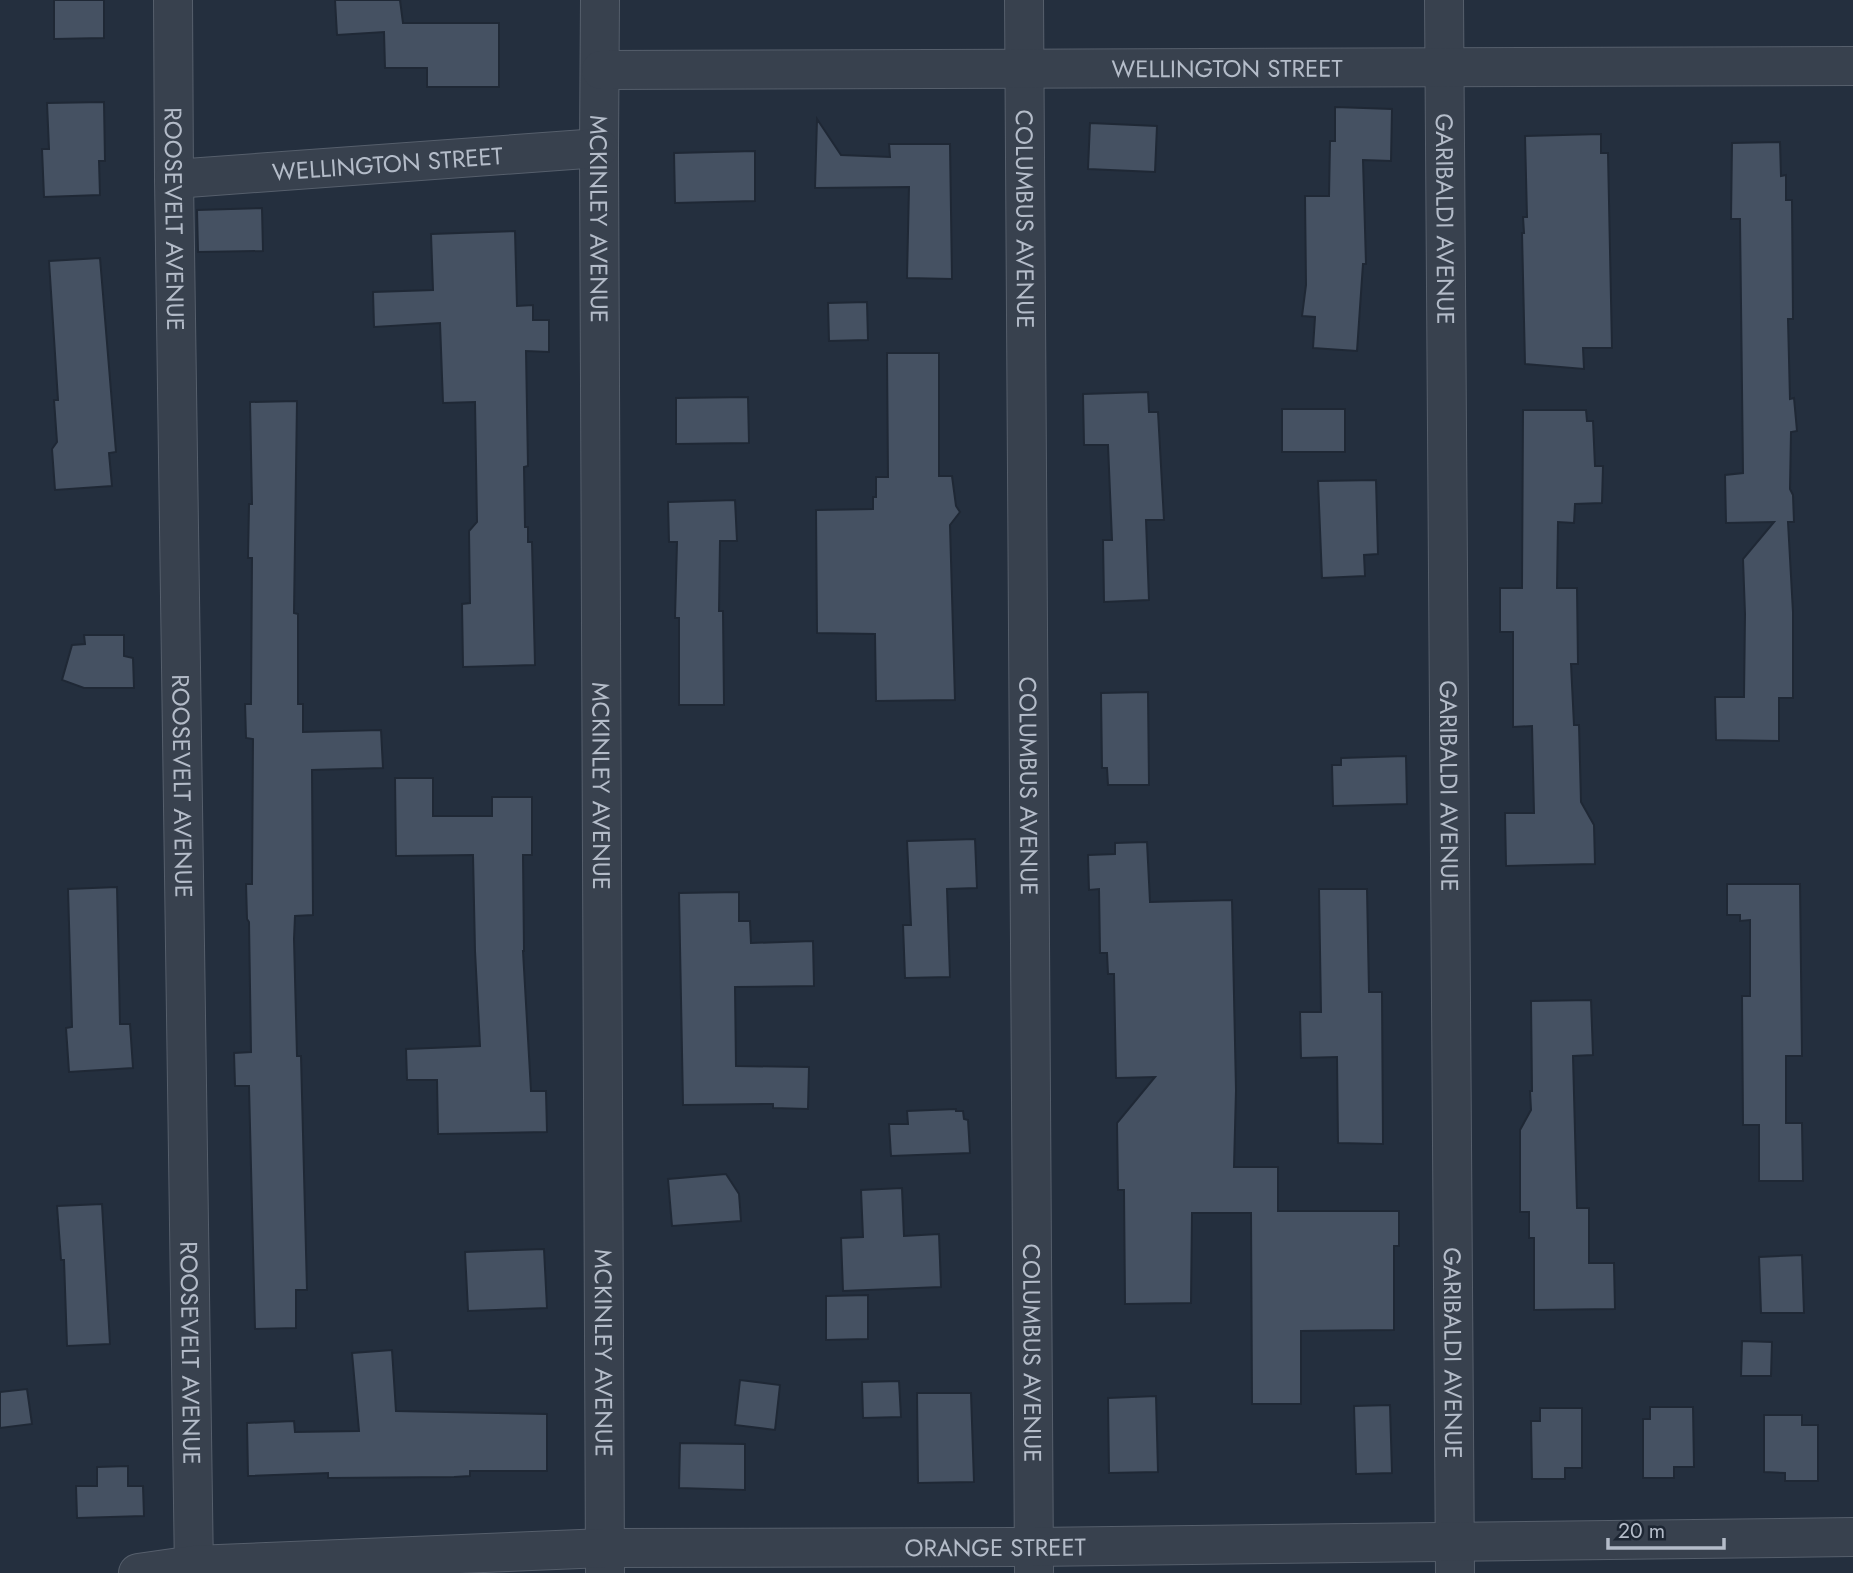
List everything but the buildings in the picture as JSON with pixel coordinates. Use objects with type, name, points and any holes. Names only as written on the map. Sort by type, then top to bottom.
[{"type":"street","name":"ROOSEVELT AVENUE","points":[[173,0],[194,1569]]},
{"type":"street","name":"MCKINLEY AVENUE","points":[[600,0],[604,1561]]},
{"type":"street","name":"COLUMBUS AVENUE","points":[[1024,0],[1034,1560]]},
{"type":"street","name":"GARIBALDI AVENUE","points":[[1444,0],[1455,1558]]},
{"type":"street","name":"WELLINGTON STREET","points":[[601,70],[1853,66]]},
{"type":"street","name":"WELLINGTON STREET","points":[[174,179],[599,148]]},
{"type":"street","name":"ORANGE STREET","points":[[138,1573],[194,1569],[604,1561],[1455,1558],[1853,1537]]}]
